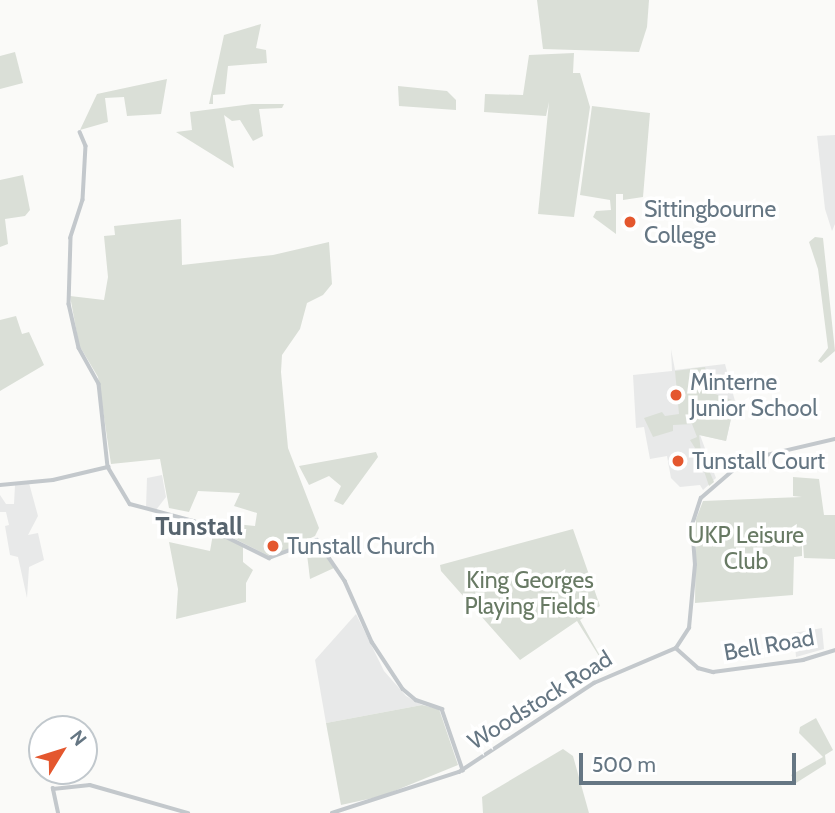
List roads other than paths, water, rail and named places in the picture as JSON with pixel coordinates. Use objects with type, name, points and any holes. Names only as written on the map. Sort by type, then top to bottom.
[{"type":"street","points":[[80,132],[86,146],[81,167],[83,200],[71,238],[69,304],[79,348],[99,384],[108,467],[131,503],[194,521],[269,558],[317,540],[345,581],[372,642],[403,689],[416,699],[442,709],[463,770]]},
{"type":"street","points":[[676,648],[689,628],[696,506],[711,487],[745,460],[835,439]]},
{"type":"street","points":[[0,485],[45,482],[108,467]]},
{"type":"street","name":"Woodstock Road","points":[[332,813],[385,799],[463,770],[594,683],[676,648]]},
{"type":"street","name":"Bell Road","points":[[676,648],[698,668],[713,672],[803,660],[835,650]]},
{"type":"street","points":[[58,813],[53,789],[90,785],[188,813]]},
{"type":"place","name":"Sittingbourne College","points":[[630,222]]},
{"type":"place","name":"Minterne Junior School","points":[[676,395]]},
{"type":"place","name":"Tunstall Court","points":[[678,461]]},
{"type":"place","name":"Tunstall Church","points":[[273,546]]},
{"type":"district","name":"Tunstall","points":[[199,527]]},
{"type":"park label","name":"UKP Leisure Club","points":[[746,548]]},
{"type":"park label","name":"King Georges Playing Fields","points":[[530,593]]}]
